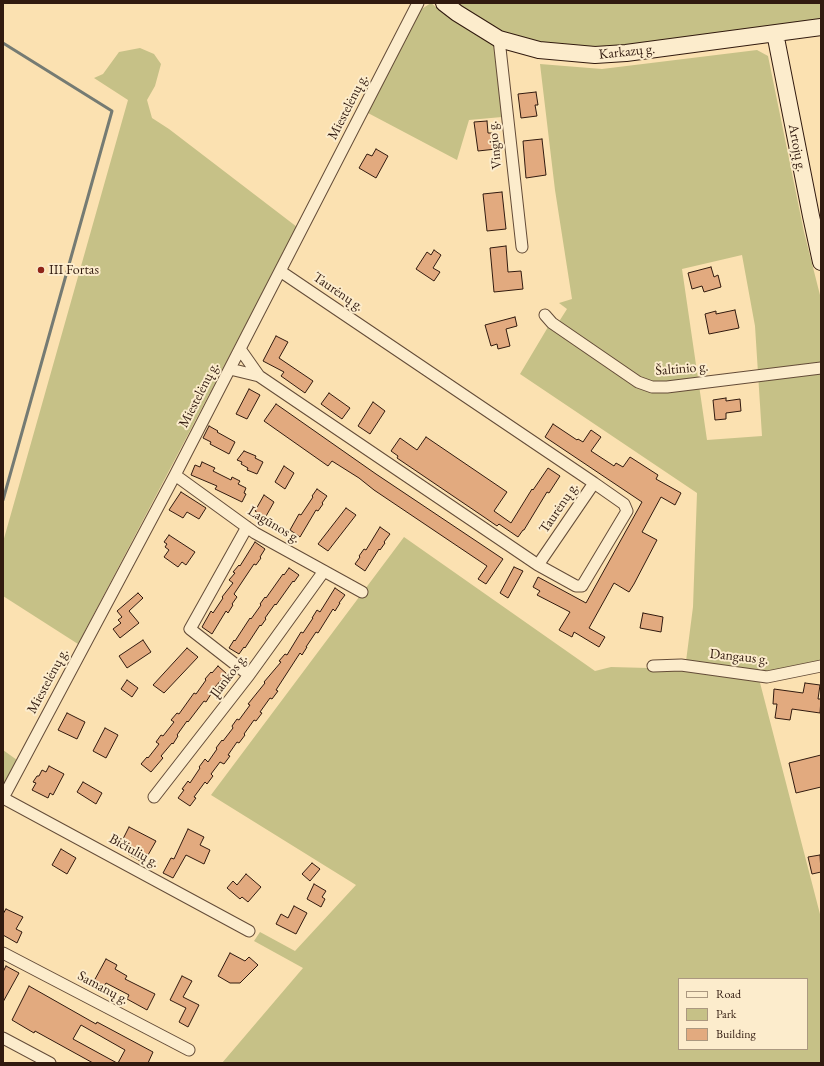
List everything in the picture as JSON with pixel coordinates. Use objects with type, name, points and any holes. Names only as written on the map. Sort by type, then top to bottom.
[{"type":"main road","name":"Karkazų g.","points":[[444,3],[457,13],[499,39],[539,50],[595,55],[626,53],[821,27]]},
{"type":"main road","name":"Artojų g.","points":[[775,33],[821,262]]},
{"type":"street","name":"Miestelėnų g.","points":[[3,798],[175,475],[418,3]]},
{"type":"street","name":"Vingio g.","points":[[499,39],[522,247]]},
{"type":"street","name":"Taurėnų g.","points":[[280,270],[594,483],[538,565]]},
{"type":"street","name":"Šaltinio g.","points":[[545,315],[552,323],[638,382],[652,387],[667,387],[821,368]]},
{"type":"street","points":[[240,349],[259,376]]},
{"type":"street","points":[[230,369],[259,376],[538,565],[576,586],[582,586],[627,512],[624,504],[594,483]]},
{"type":"street","name":"Lagūnos g.","points":[[175,475],[255,533],[362,592]]},
{"type":"street","points":[[247,527],[190,629],[249,675]]},
{"type":"street","name":"Įlankos g.","points":[[154,797],[249,675],[324,571]]},
{"type":"street","name":"Dangaus g.","points":[[654,666],[681,665],[767,677],[821,666]]},
{"type":"street","name":"Bičiulių g.","points":[[3,798],[249,931]]},
{"type":"street","name":"Samanų g.","points":[[3,953],[189,1050]]},
{"type":"street","points":[[3,1038],[50,1063]]},
{"type":"green space","points":[[431,3],[441,11],[494,44],[502,117],[469,120],[457,160],[368,113],[420,10]]},
{"type":"green space","points":[[452,3],[821,3],[821,22],[600,48],[543,45],[508,34],[481,21]]},
{"type":"green space","points":[[140,48],[154,54],[161,64],[155,86],[147,100],[152,118],[169,129],[297,227],[78,644],[3,596],[3,542],[128,100],[94,78],[103,74],[119,52]]},
{"type":"green space","points":[[757,50],[768,56],[804,232],[821,299],[821,660],[758,675],[821,918],[821,1063],[222,1063],[303,968],[254,941],[260,932],[295,951],[356,885],[211,795],[404,537],[595,671],[611,667],[685,669],[693,607],[697,493],[520,374],[548,327],[553,331],[567,309],[559,303],[572,299],[555,190],[540,64],[602,69]],"holes":[[[742,255],[755,326],[762,436],[707,440],[682,269]]]},
{"type":"green space","points":[[3,750],[17,760],[3,786]]},
{"type":"building","points":[[536,92],[538,105],[535,105],[537,116],[521,118],[518,94]]},
{"type":"building","points":[[487,121],[488,133],[494,133],[496,149],[478,151],[474,122]]},
{"type":"building","points":[[542,139],[546,175],[526,178],[523,141]]},
{"type":"building","points":[[376,149],[388,156],[376,178],[359,168],[367,154],[372,156]]},
{"type":"building","points":[[502,192],[506,229],[487,231],[483,194]]},
{"type":"building","points":[[506,246],[508,272],[521,271],[523,289],[494,292],[490,248]]},
{"type":"building","points":[[434,250],[441,255],[433,268],[440,272],[434,281],[416,269],[427,252],[431,255]]},
{"type":"building","points":[[711,267],[714,277],[718,275],[721,287],[704,292],[702,286],[692,289],[688,273]]},
{"type":"building","points":[[735,310],[739,328],[709,334],[705,314],[716,311],[716,314]]},
{"type":"building","points":[[515,317],[517,326],[506,329],[510,346],[498,349],[497,344],[491,346],[485,325]]},
{"type":"building","points":[[276,336],[288,342],[279,358],[313,381],[305,393],[281,376],[284,372],[263,361]]},
{"type":"building","points":[[249,389],[260,395],[247,419],[236,414]]},
{"type":"building","points":[[329,393],[350,408],[342,419],[321,404]]},
{"type":"building","points":[[726,398],[726,401],[740,399],[741,411],[726,413],[726,419],[715,420],[713,400]]},
{"type":"building","points":[[373,402],[385,411],[370,434],[358,426]]},
{"type":"building","points":[[276,404],[376,474],[503,559],[486,584],[478,579],[487,566],[374,490],[359,478],[332,461],[328,466],[264,421]]},
{"type":"building","points":[[553,424],[577,440],[578,439],[583,442],[591,430],[601,437],[591,451],[614,466],[616,463],[623,467],[630,457],[658,475],[656,479],[681,493],[675,505],[661,497],[642,532],[657,540],[634,584],[629,592],[614,583],[589,628],[605,637],[599,647],[574,632],[572,637],[559,630],[570,612],[537,595],[540,591],[533,587],[538,577],[586,603],[642,502],[545,437]]},
{"type":"building","points":[[209,426],[235,442],[229,454],[210,444],[211,442],[203,438]]},
{"type":"building","points":[[426,437],[507,492],[494,511],[511,523],[532,489],[533,490],[548,468],[560,476],[549,493],[547,492],[524,530],[518,537],[499,524],[497,526],[397,458],[398,456],[391,451],[400,438],[417,450]]},
{"type":"building","points":[[244,451],[256,456],[255,458],[263,462],[257,474],[247,470],[248,468],[241,464],[242,462],[237,460]]},
{"type":"building","points":[[202,462],[215,468],[213,471],[231,480],[232,477],[240,481],[238,484],[246,488],[244,493],[246,494],[242,502],[215,489],[217,486],[191,475],[195,465],[200,467]]},
{"type":"building","points":[[284,466],[294,473],[285,489],[275,482]]},
{"type":"building","points":[[317,489],[327,496],[318,511],[316,510],[300,537],[290,530],[299,514],[301,515]]},
{"type":"building","points":[[181,492],[206,508],[199,519],[187,512],[183,518],[169,510]]},
{"type":"building","points":[[264,495],[274,502],[265,518],[255,511]]},
{"type":"building","points":[[346,508],[356,515],[328,551],[318,544]]},
{"type":"building","points":[[380,527],[390,534],[365,571],[355,564],[364,549],[366,550]]},
{"type":"building","points":[[169,535],[195,552],[186,565],[182,562],[178,567],[164,557],[169,550],[165,547],[167,544],[164,542]]},
{"type":"building","points":[[255,542],[265,549],[260,557],[261,558],[256,565],[254,564],[234,594],[237,597],[232,604],[233,605],[228,613],[226,611],[212,634],[202,627],[211,611],[213,613],[223,598],[222,597],[233,583],[229,580],[235,573],[233,572],[239,565],[240,566]]},
{"type":"building","points":[[514,567],[523,571],[508,598],[500,593]]},
{"type":"building","points":[[289,568],[299,575],[276,605],[275,604],[245,648],[244,647],[239,654],[229,648],[261,605],[260,604],[265,597],[266,598]]},
{"type":"building","points":[[335,588],[345,595],[335,611],[333,609],[318,633],[316,632],[302,655],[300,653],[276,690],[278,691],[272,699],[270,698],[260,712],[262,713],[256,721],[254,720],[239,743],[237,742],[228,755],[230,756],[224,764],[220,762],[211,774],[213,776],[207,784],[205,782],[194,797],[196,798],[190,806],[178,798],[184,790],[182,789],[188,781],[190,783],[205,759],[208,762],[217,749],[216,748],[233,728],[232,726],[237,719],[239,720],[250,705],[248,704],[265,683],[264,682],[281,662],[279,661],[285,654],[287,655],[317,610],[320,612]]},
{"type":"building","points":[[138,593],[143,598],[129,611],[139,623],[120,638],[113,629],[121,623],[118,620],[122,617],[117,611]]},
{"type":"building","points":[[643,613],[663,617],[661,632],[640,628]]},
{"type":"building","points":[[143,640],[151,652],[127,668],[119,656]]},
{"type":"building","points":[[187,648],[198,657],[164,693],[153,685]]},
{"type":"building","points":[[218,666],[227,674],[210,693],[211,694],[206,702],[204,701],[188,722],[187,721],[177,735],[178,736],[173,744],[172,743],[161,756],[163,758],[151,772],[141,764],[159,744],[156,742],[161,735],[163,736],[174,722],[171,720],[177,713],[179,714],[194,693],[196,694],[206,680],[205,679]]},
{"type":"building","points":[[127,680],[138,688],[132,697],[121,689]]},
{"type":"building","points":[[805,683],[820,685],[818,699],[821,699],[820,713],[792,709],[790,720],[775,718],[777,704],[773,704],[774,689],[803,693]]},
{"type":"building","points":[[67,713],[85,722],[77,739],[58,730]]},
{"type":"building","points":[[105,728],[118,735],[106,758],[93,751]]},
{"type":"building","points":[[821,755],[821,787],[796,793],[789,763]]},
{"type":"building","points":[[49,766],[64,774],[53,795],[50,793],[48,798],[32,790],[36,783],[33,782],[37,776],[39,776],[42,770],[46,772]]},
{"type":"building","points":[[83,782],[102,793],[96,804],[77,792]]},
{"type":"building","points":[[129,827],[156,841],[142,862],[128,854],[132,846],[122,841]]},
{"type":"building","points":[[188,829],[204,837],[200,845],[210,850],[204,864],[186,855],[173,878],[163,873],[171,858],[174,859]]},
{"type":"building","points":[[61,849],[76,858],[67,874],[52,865]]},
{"type":"building","points":[[820,855],[821,872],[812,874],[808,857]]},
{"type":"building","points":[[312,863],[320,869],[310,881],[302,874]]},
{"type":"building","points":[[246,874],[261,887],[248,902],[242,897],[240,899],[227,888],[233,881],[237,885]]},
{"type":"building","points":[[314,884],[326,891],[322,897],[325,899],[321,907],[307,899]]},
{"type":"building","points":[[294,906],[307,913],[296,934],[276,924],[281,914],[288,918]]},
{"type":"building","points":[[6,909],[23,917],[16,929],[22,932],[17,943],[3,935],[3,914]]},
{"type":"building","points":[[230,953],[245,961],[249,957],[258,965],[240,983],[230,983],[218,976]]},
{"type":"building","points":[[106,959],[117,965],[115,969],[127,976],[125,979],[155,994],[147,1010],[127,999],[129,995],[106,983],[104,986],[94,981]]},
{"type":"building","points":[[6,966],[19,973],[3,1002],[3,972]]},
{"type":"building","points":[[182,976],[192,981],[183,997],[199,1005],[188,1027],[179,1022],[186,1008],[170,1000]]},
{"type":"building","points":[[29,986],[96,1024],[97,1022],[153,1052],[148,1063],[118,1063],[125,1050],[81,1025],[73,1039],[117,1063],[93,1063],[12,1020]]},
{"type":"waterway","points":[[3,43],[112,111],[3,500]]},
{"type":"place","name":"III Fortas","points":[[41,270]]}]
